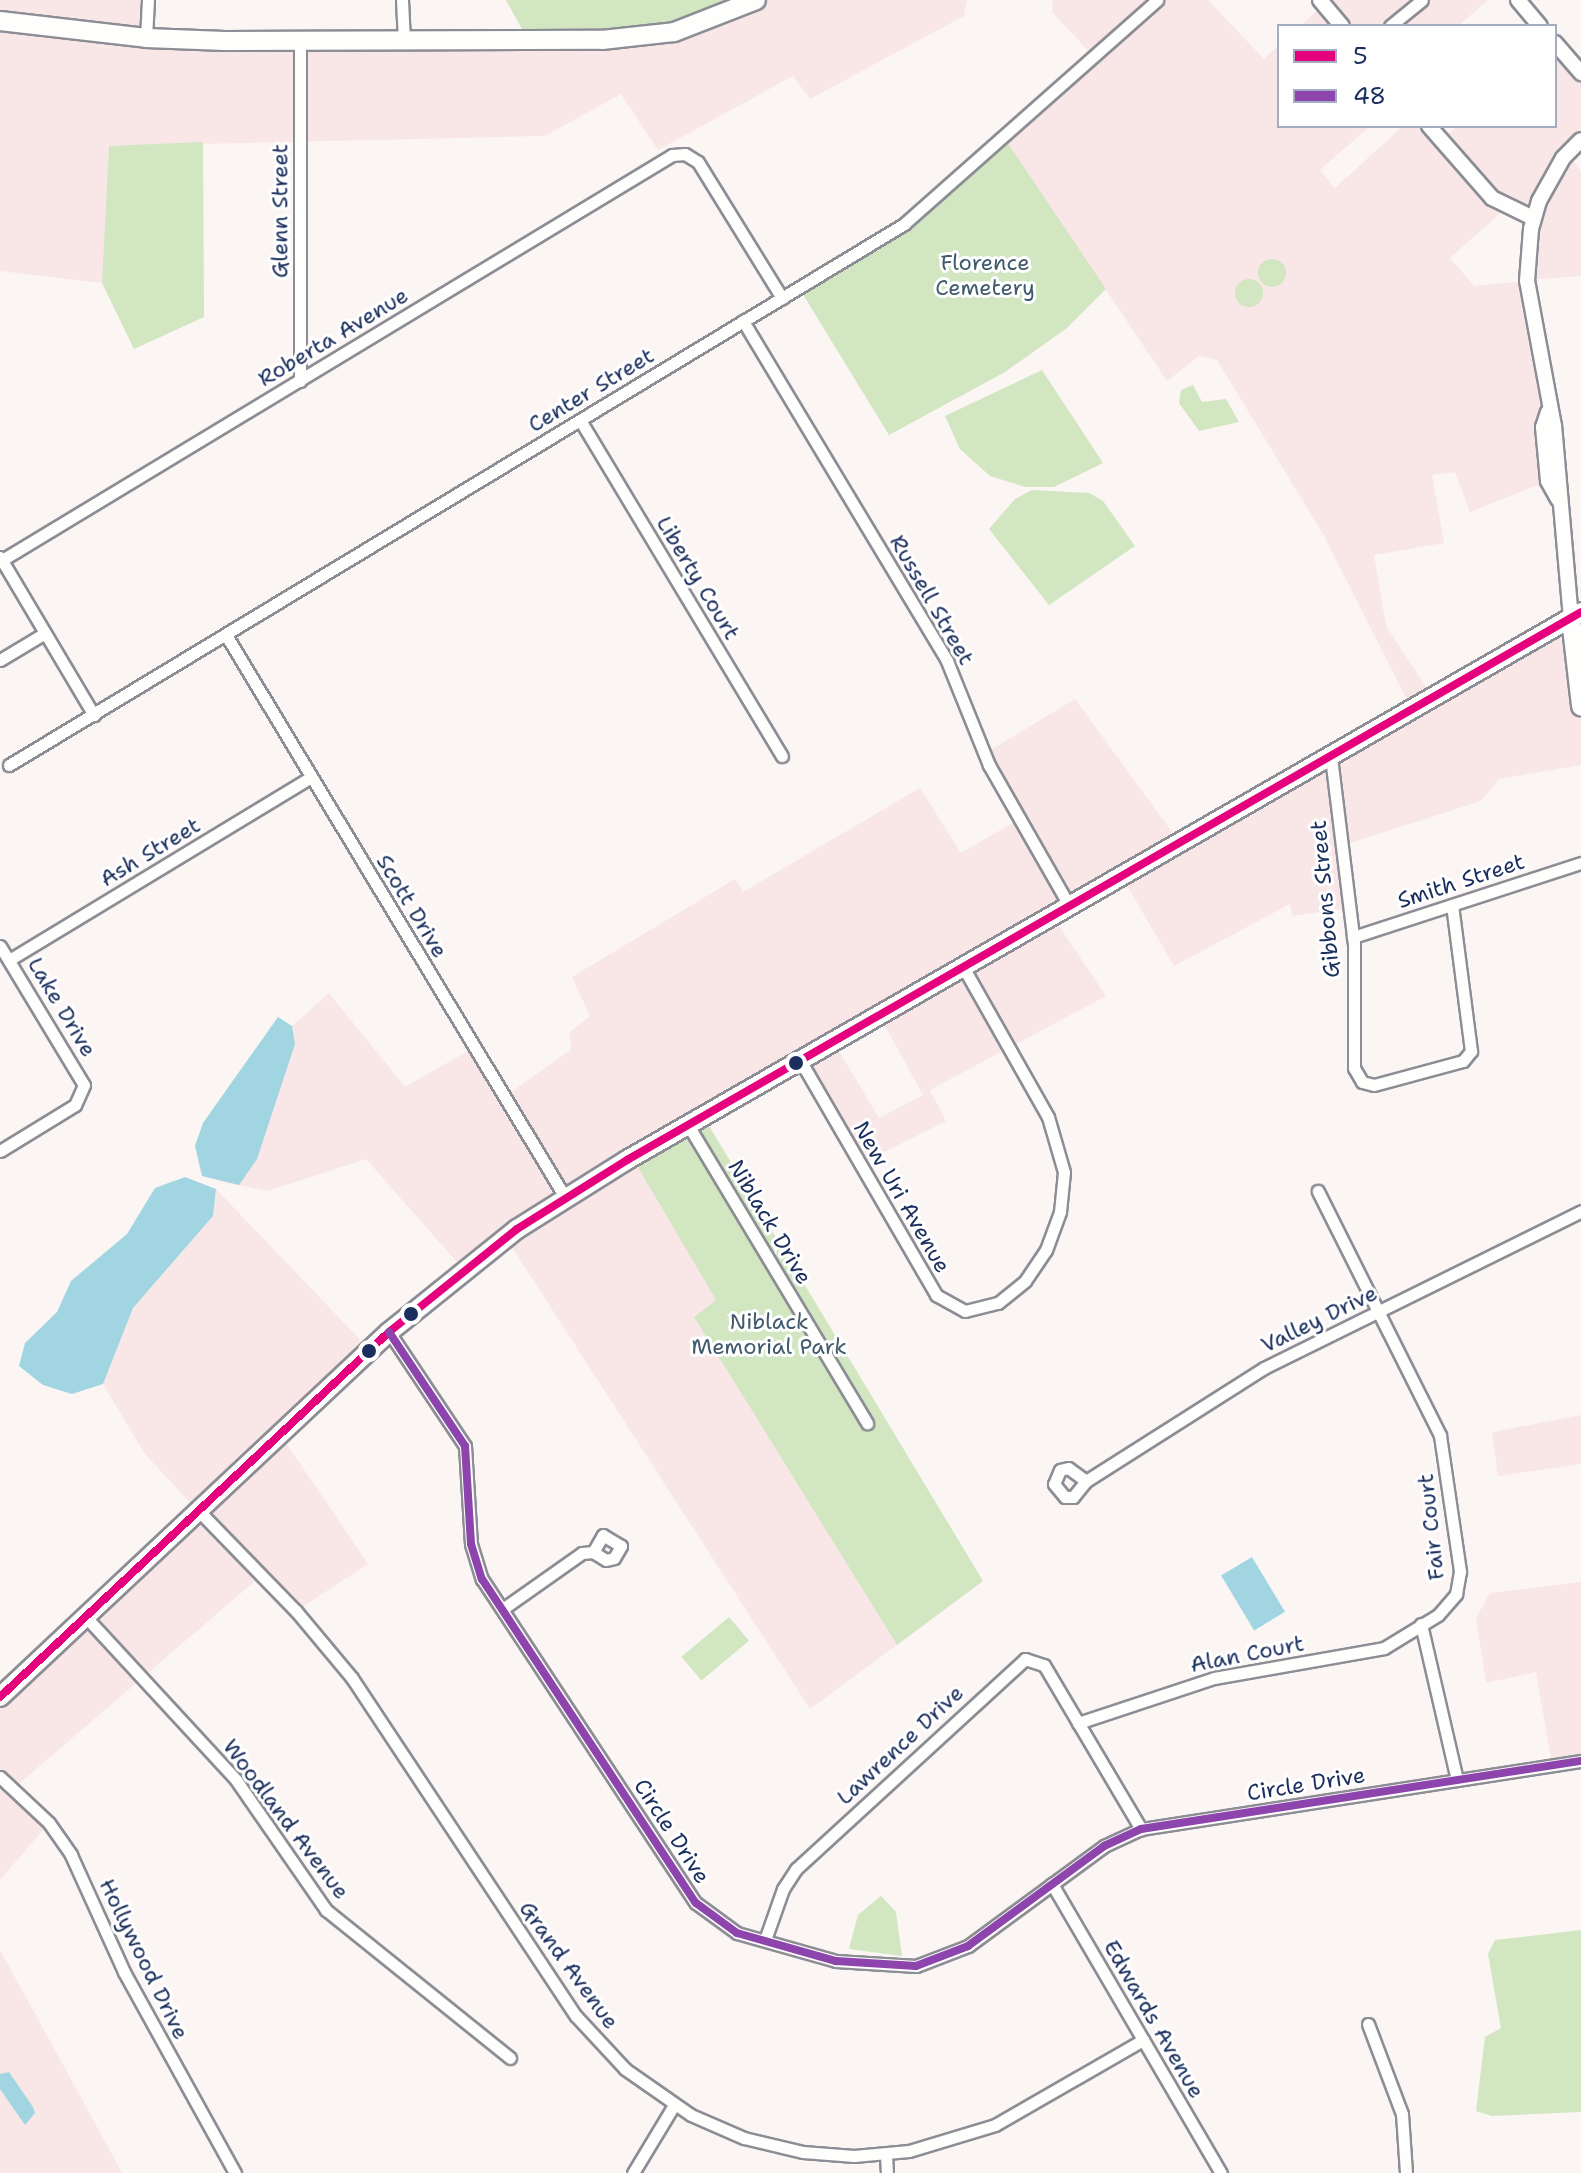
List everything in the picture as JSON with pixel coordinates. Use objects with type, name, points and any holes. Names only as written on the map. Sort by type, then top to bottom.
[{"type":"main road","points":[[0,21],[146,38],[300,41],[633,39],[701,24],[756,0]]},
{"type":"main road","points":[[0,1697],[389,1332],[463,1269],[565,1197],[1576,615],[1581,706]]},
{"type":"street","points":[[146,38],[148,0]]},
{"type":"street","points":[[402,0],[404,41]]},
{"type":"street","name":"Center Street","points":[[9,765],[904,224],[1157,0]]},
{"type":"street","points":[[1320,0],[1340,24]]},
{"type":"street","points":[[1392,24],[1422,0]]},
{"type":"street","points":[[1518,0],[1538,24]]},
{"type":"street","name":"Glenn Street","points":[[300,41],[300,381]]},
{"type":"street","points":[[1557,45],[1581,73]]},
{"type":"street","points":[[1431,128],[1492,198],[1533,218]]},
{"type":"street","points":[[1576,615],[1558,500],[1548,481],[1543,427],[1548,412],[1527,281],[1533,218],[1547,183],[1581,140]]},
{"type":"street","name":"Roberta Avenue","points":[[1,559],[672,155],[686,154],[698,162],[782,298]]},
{"type":"street","name":"Russell Street","points":[[743,321],[947,661],[989,765],[1070,907]]},
{"type":"street","name":"Liberty Court","points":[[580,420],[782,756]]},
{"type":"street","points":[[1,559],[94,715]]},
{"type":"street","points":[[0,660],[45,633]]},
{"type":"street","name":"Scott Drive","points":[[226,635],[565,1197]]},
{"type":"street","name":"Gibbons Street","points":[[1331,757],[1353,937],[1354,1068],[1362,1082],[1374,1085],[1463,1061],[1471,1051],[1452,905]]},
{"type":"street","name":"Ash Street","points":[[9,960],[311,777]]},
{"type":"street","name":"Smith Street","points":[[1353,937],[1581,863]]},
{"type":"street","name":"Lake Drive","points":[[0,946],[82,1079],[84,1091],[75,1105],[0,1151]]},
{"type":"street","name":"New Uri Avenue","points":[[800,1060],[936,1295],[965,1311],[998,1303],[1025,1281],[1046,1250],[1060,1212],[1064,1172],[1048,1117],[963,967]]},
{"type":"street","name":"Niblack Drive","points":[[688,1125],[867,1423]]},
{"type":"street","name":"Fair Court","points":[[1318,1191],[1440,1435],[1459,1561],[1459,1584],[1452,1601],[1421,1624]]},
{"type":"street","name":"Valley Drive","points":[[1086,1481],[1264,1368],[1581,1211]]},
{"type":"street","name":"Circle Drive","points":[[389,1332],[465,1446],[473,1556],[504,1608],[696,1903],[718,1923],[765,1940],[864,1966],[916,1966],[968,1946],[1104,1846],[1141,1829],[1581,1761]]},
{"type":"street","name":"Grand Avenue","points":[[197,1509],[296,1611],[352,1678],[576,2016],[625,2069],[674,2105],[720,2129],[778,2147],[828,2155],[886,2155],[942,2144],[995,2125],[1143,2040]]},
{"type":"street","points":[[504,1608],[582,1553],[593,1552]]},
{"type":"street","name":"Woodland Avenue","points":[[84,1615],[236,1780],[326,1910],[510,2058]]},
{"type":"street","points":[[1421,1624],[1457,1780]]},
{"type":"street","name":"Alan Court","points":[[1078,1723],[1214,1678],[1372,1652],[1421,1624]]},
{"type":"street","name":"Lawrence Drive","points":[[765,1940],[783,1889],[796,1869],[1019,1662],[1032,1658],[1044,1665],[1078,1723]]},
{"type":"street","points":[[1078,1723],[1141,1829]]},
{"type":"street","name":"Hollywood Drive","points":[[0,1777],[49,1823],[71,1855],[124,1972],[235,2173]]},
{"type":"street","name":"Edwards Avenue","points":[[1052,1884],[1221,2173]]},
{"type":"street","points":[[1368,2024],[1402,2114],[1406,2173]]},
{"type":"street","points":[[633,2173],[674,2105]]},
{"type":"street","points":[[886,2155],[887,2173]]},
{"type":"shaded area","points":[[0,0],[147,0],[146,37],[602,40],[756,0],[967,0],[964,16],[810,99],[793,76],[658,150],[621,94],[545,136],[109,146],[102,283],[0,271]]},
{"type":"shaded area","points":[[1053,0],[1208,0],[1264,59],[1277,47],[1277,128],[1368,128],[1320,170],[1335,188],[1401,128],[1431,128],[1441,140],[1456,128],[1557,128],[1557,45],[1581,73],[1581,140],[1567,153],[1581,171],[1581,276],[1528,280],[1548,412],[1548,481],[1470,512],[1455,472],[1432,475],[1444,543],[1374,555],[1386,626],[1433,697],[1581,612],[1581,765],[1499,779],[1481,801],[1341,846],[1348,908],[1292,916],[1290,904],[1174,966],[1122,877],[1053,917],[1106,996],[930,1090],[946,1121],[861,1164],[800,1060],[703,1116],[716,1300],[694,1317],[897,1645],[810,1709],[506,1238],[463,1269],[366,1159],[268,1191],[218,1181],[292,1026],[329,993],[405,1087],[475,1047],[505,1096],[571,1050],[570,1032],[590,1016],[572,977],[735,879],[743,892],[920,788],[961,853],[1018,820],[984,754],[1075,699],[1180,843],[1412,710],[1323,534],[1217,360],[1199,356],[1167,381],[1003,136],[1093,56],[1052,12]],"holes":[[[1506,208],[1533,218],[1527,281],[1474,286],[1450,258]],[[879,1015],[923,1095],[879,1118],[833,1041]]]},
{"type":"shaded area","points":[[1320,0],[1488,0],[1460,24],[1302,24],[1323,5]]},
{"type":"shaded area","points":[[216,1189],[370,1350],[280,1434],[368,1564],[296,1611],[261,1576],[14,1788],[49,1823],[0,1880],[0,1697],[197,1510],[145,1454],[103,1384],[133,1308],[213,1216]]},
{"type":"shaded area","points":[[1581,1415],[1581,1464],[1498,1476],[1492,1432]]},
{"type":"shaded area","points":[[1581,1582],[1581,1761],[1552,1765],[1536,1672],[1486,1683],[1476,1618],[1490,1593]]},
{"type":"shaded area","points":[[0,1950],[84,2103],[122,2173],[0,2173]]},
{"type":"green space","points":[[506,0],[756,0],[714,19],[528,40]]},
{"type":"green space","name":"Florence Cemetery","points":[[1003,136],[1106,289],[1067,328],[1005,372],[889,435],[799,288],[904,224]]},
{"type":"green space","points":[[203,142],[204,317],[134,349],[102,283],[109,146]]},
{"type":"green space","points":[[1272,259],[1282,263],[1286,273],[1282,283],[1272,287],[1262,283],[1258,273],[1262,263]]},
{"type":"green space","points":[[1249,279],[1259,283],[1263,293],[1259,303],[1249,307],[1239,303],[1235,293],[1239,283]]},
{"type":"green space","points":[[1042,370],[1103,463],[1054,487],[1025,487],[990,476],[960,449],[945,416]]},
{"type":"green space","points":[[1193,385],[1202,402],[1226,399],[1239,422],[1199,431],[1179,403],[1181,390]]},
{"type":"green space","points":[[1032,490],[1089,493],[1103,501],[1135,546],[1049,605],[989,529],[1015,499]]},
{"type":"green space","name":"Niblack Memorial Park","points":[[703,1116],[983,1581],[897,1645],[694,1317],[716,1300],[632,1157]]},
{"type":"green space","points":[[729,1617],[749,1641],[701,1681],[682,1657]]},
{"type":"green space","points":[[881,1896],[896,1912],[902,1956],[849,1949],[858,1915]]},
{"type":"green space","points":[[1581,1930],[1581,2112],[1492,2116],[1476,2111],[1485,2037],[1501,2028],[1488,1954],[1495,1940]]},
{"type":"water","points":[[278,1017],[292,1026],[295,1044],[257,1159],[239,1185],[202,1176],[195,1146],[203,1123]]},
{"type":"water","points":[[185,1177],[216,1189],[213,1216],[133,1308],[103,1384],[72,1394],[43,1385],[19,1366],[25,1343],[57,1312],[71,1281],[127,1234],[155,1188]]},
{"type":"water","points":[[1252,1557],[1285,1612],[1254,1630],[1221,1576]]},
{"type":"water","points":[[9,2072],[35,2113],[25,2125],[0,2089],[0,2074]]},
{"type":"transit line","name":"5","points":[[0,1697],[389,1332],[517,1229],[627,1160],[1581,612]]},
{"type":"transit line","name":"48","points":[[389,1332],[465,1446],[471,1544],[482,1579],[696,1903],[737,1933],[836,1961],[916,1966],[968,1946],[1104,1846],[1141,1829],[1581,1761]]}]
